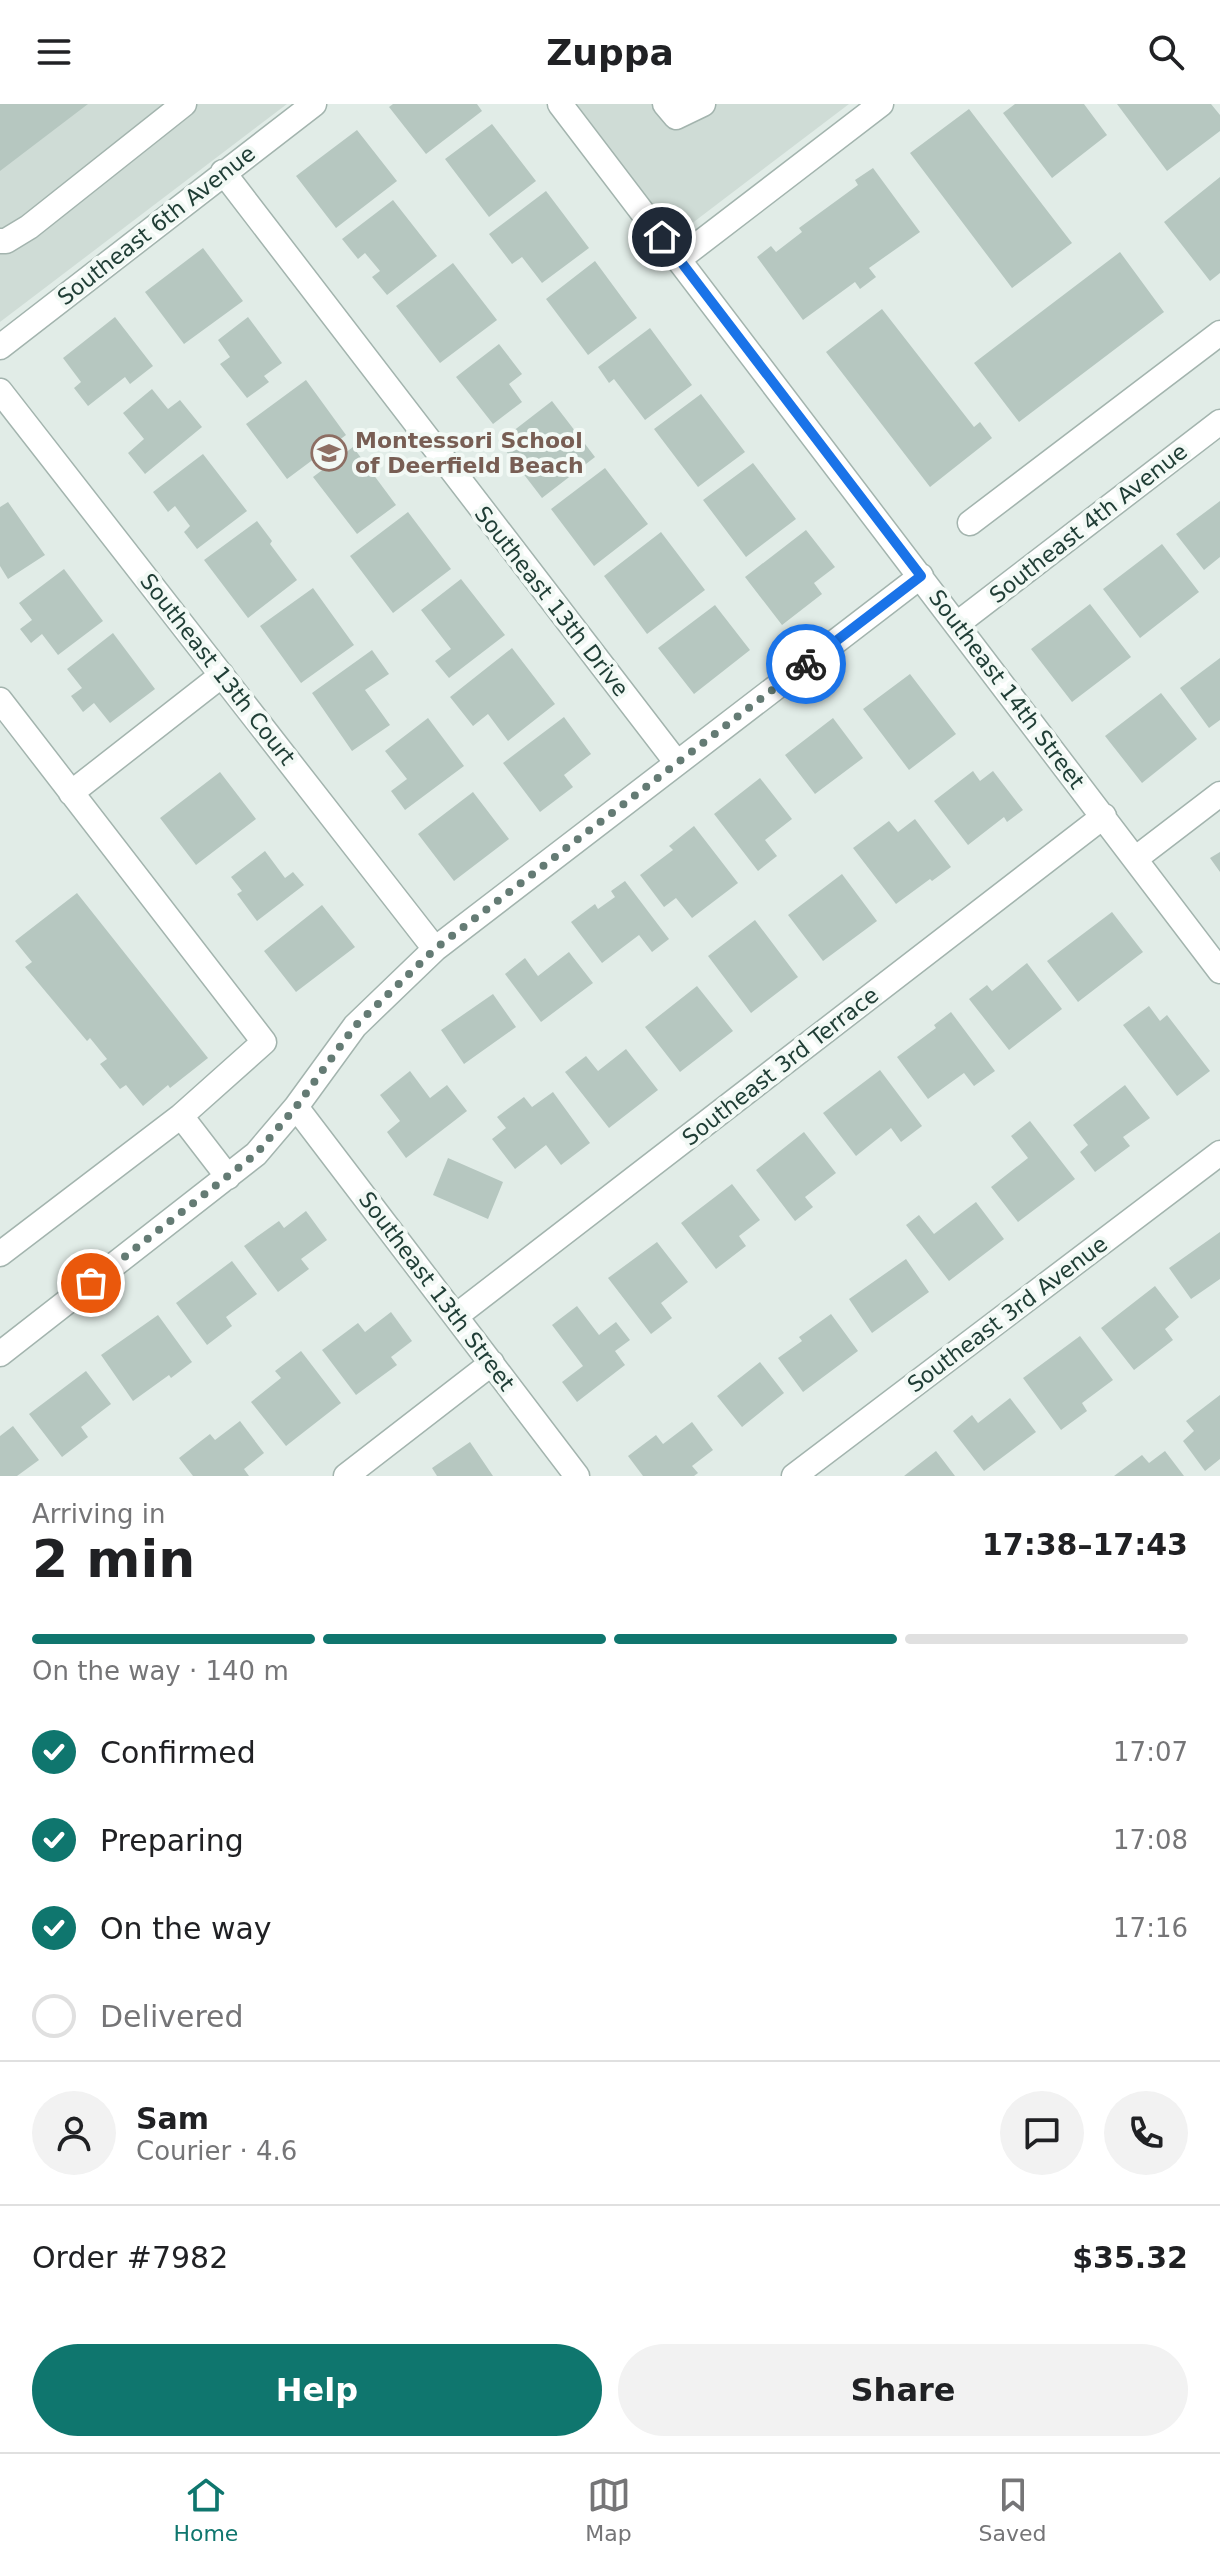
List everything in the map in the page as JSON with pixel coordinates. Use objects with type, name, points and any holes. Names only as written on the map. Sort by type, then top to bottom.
[{"type":"street","points":[[0,241],[6,241],[29,227],[184,104]]},
{"type":"street","name":"Southeast 6th Avenue","points":[[0,347],[314,104]]},
{"type":"street","name":"Southeast 14th Street","points":[[560,104],[1220,971]]},
{"type":"street","points":[[665,104],[676,117],[703,104]]},
{"type":"street","points":[[679,259],[881,104]]},
{"type":"street","name":"Southeast 13th Drive","points":[[223,172],[677,763]]},
{"type":"street","points":[[970,523],[1217,342]]},
{"type":"street","name":"Southeast 13th Court","points":[[0,391],[435,949]]},
{"type":"street","name":"Southeast 4th Avenue","points":[[957,624],[1220,422]]},
{"type":"street","points":[[0,1354],[256,1154],[296,1107],[355,1026],[435,949],[921,576]]},
{"type":"street","points":[[71,793],[222,675]]},
{"type":"street","points":[[0,700],[264,1042],[181,1116],[0,1254]]},
{"type":"street","points":[[1135,859],[1220,794]]},
{"type":"street","name":"Southeast 3rd Terrace","points":[[456,1316],[1104,816]]},
{"type":"street","name":"Southeast 13th Street","points":[[296,1107],[577,1476]]},
{"type":"street","points":[[181,1116],[228,1177]]},
{"type":"street","name":"Southeast 3rd Avenue","points":[[794,1476],[1220,1153]]},
{"type":"street","points":[[346,1476],[492,1363]]},
{"type":"shaded area","points":[[0,104],[287,104],[0,322]]},
{"type":"shaded area","points":[[577,104],[849,104],[674,237]]},
{"type":"building","points":[[0,104],[88,104],[0,171]]},
{"type":"building","points":[[393,104],[477,104],[482,111],[426,154],[389,107]]},
{"type":"building","points":[[1015,104],[1084,104],[1107,135],[1052,178],[1003,113]]},
{"type":"building","points":[[1117,104],[1211,104],[1220,115],[1220,131],[1167,171]]},
{"type":"building","points":[[969,109],[1072,243],[1012,288],[910,153]]},
{"type":"building","points":[[492,124],[536,181],[489,217],[445,159]]},
{"type":"building","points":[[357,130],[397,181],[336,228],[296,176]]},
{"type":"building","points":[[873,168],[920,232],[869,268],[876,277],[860,289],[855,282],[803,320],[757,257],[771,246],[776,252],[802,232],[799,228],[858,185],[855,180]]},
{"type":"building","points":[[1220,177],[1220,273],[1210,281],[1164,222]]},
{"type":"building","points":[[546,191],[589,248],[542,283],[522,257],[512,264],[489,234]]},
{"type":"building","points":[[393,200],[437,256],[387,295],[372,277],[380,271],[365,253],[358,259],[342,239]]},
{"type":"building","points":[[203,248],[243,301],[184,344],[145,292]]},
{"type":"building","points":[[1120,252],[1164,312],[1019,422],[974,363]]},
{"type":"building","points":[[595,261],[637,318],[588,355],[546,299]]},
{"type":"building","points":[[453,263],[497,320],[440,363],[396,306]]},
{"type":"building","points":[[882,309],[974,427],[980,422],[992,438],[930,487],[826,352]]},
{"type":"building","points":[[115,317],[153,366],[130,384],[125,377],[88,406],[74,388],[81,382],[63,358]]},
{"type":"building","points":[[248,317],[282,363],[264,376],[269,382],[247,398],[220,364],[230,357],[218,340]]},
{"type":"building","points":[[650,328],[692,385],[645,420],[614,379],[609,383],[598,367]]},
{"type":"building","points":[[499,344],[522,374],[509,384],[522,402],[493,424],[456,377]]},
{"type":"building","points":[[306,380],[346,435],[287,479],[246,424]]},
{"type":"building","points":[[152,389],[168,409],[180,400],[202,427],[145,474],[128,453],[144,439],[123,413]]},
{"type":"building","points":[[701,394],[745,452],[698,487],[654,429]]},
{"type":"building","points":[[552,401],[595,457],[542,498],[499,442]]},
{"type":"building","points":[[353,447],[396,505],[357,534],[313,477]]},
{"type":"building","points":[[203,454],[247,511],[197,549],[184,532],[190,526],[175,506],[168,512],[153,492]]},
{"type":"building","points":[[753,463],[796,519],[746,557],[703,500]]},
{"type":"building","points":[[605,468],[648,524],[594,566],[551,509]]},
{"type":"building","points":[[1220,501],[1220,557],[1204,570],[1176,534]]},
{"type":"building","points":[[8,502],[45,555],[8,579],[0,566],[0,507]]},
{"type":"building","points":[[408,512],[451,569],[393,613],[350,556]]},
{"type":"building","points":[[257,521],[297,580],[248,618],[204,560]]},
{"type":"building","points":[[806,530],[835,567],[814,583],[822,594],[782,625],[745,577]]},
{"type":"building","points":[[661,532],[705,590],[647,634],[604,576]]},
{"type":"building","points":[[1162,544],[1199,592],[1140,638],[1103,589]]},
{"type":"building","points":[[64,569],[103,621],[58,655],[42,634],[31,643],[20,629],[32,620],[19,603]]},
{"type":"building","points":[[461,579],[505,635],[449,678],[435,661],[451,649],[421,610]]},
{"type":"building","points":[[313,588],[354,645],[301,683],[260,626]]},
{"type":"building","points":[[1090,604],[1131,657],[1072,702],[1031,649]]},
{"type":"building","points":[[715,605],[750,650],[694,694],[658,648]]},
{"type":"building","points":[[113,633],[155,689],[110,723],[94,703],[83,712],[71,696],[82,688],[67,669]]},
{"type":"building","points":[[512,648],[555,704],[508,741],[488,714],[473,726],[450,697]]},
{"type":"building","points":[[372,650],[389,674],[365,690],[390,725],[352,751],[312,693]]},
{"type":"building","points":[[1220,658],[1220,720],[1209,728],[1180,688]]},
{"type":"building","points":[[910,674],[956,734],[909,770],[863,709]]},
{"type":"building","points":[[1161,693],[1197,739],[1142,783],[1105,736]]},
{"type":"building","points":[[564,717],[591,754],[564,775],[573,787],[540,812],[503,763]]},
{"type":"building","points":[[428,718],[464,766],[405,810],[391,791],[407,779],[385,751]]},
{"type":"building","points":[[833,718],[863,758],[815,794],[785,755]]},
{"type":"building","points":[[973,771],[980,781],[993,771],[1023,810],[1007,822],[1004,817],[968,845],[934,801]]},
{"type":"building","points":[[220,772],[256,819],[196,865],[160,818]]},
{"type":"building","points":[[760,778],[792,819],[765,840],[777,856],[758,871],[714,814]]},
{"type":"building","points":[[473,792],[509,839],[454,881],[418,834]]},
{"type":"building","points":[[915,819],[951,867],[896,904],[853,848],[889,821],[898,832]]},
{"type":"building","points":[[694,826],[738,883],[692,918],[676,898],[664,907],[640,875],[673,850],[669,846]]},
{"type":"building","points":[[265,851],[285,878],[293,872],[304,885],[257,921],[237,894],[242,891],[231,877]]},
{"type":"building","points":[[1220,852],[1220,872],[1210,858]]},
{"type":"building","points":[[842,874],[877,921],[823,961],[788,915]]},
{"type":"building","points":[[625,881],[669,939],[652,952],[639,935],[602,963],[571,922],[595,904],[598,909],[615,897],[611,891]]},
{"type":"building","points":[[77,893],[208,1058],[143,1106],[126,1085],[120,1089],[100,1064],[107,1059],[90,1038],[87,1041],[25,967],[32,962],[15,941]]},
{"type":"building","points":[[322,905],[355,947],[296,992],[264,951]]},
{"type":"building","points":[[1112,912],[1143,952],[1078,1002],[1047,961]]},
{"type":"building","points":[[755,920],[798,977],[751,1013],[708,956]]},
{"type":"building","points":[[569,952],[593,983],[541,1022],[505,974],[525,958],[538,976]]},
{"type":"building","points":[[1027,963],[1062,1009],[1009,1050],[969,999],[987,985],[992,991]]},
{"type":"building","points":[[697,986],[733,1031],[680,1072],[645,1027]]},
{"type":"building","points":[[493,994],[516,1027],[464,1064],[441,1030]]},
{"type":"building","points":[[1149,1006],[1160,1021],[1167,1015],[1210,1071],[1177,1096],[1123,1025]]},
{"type":"building","points":[[951,1012],[995,1071],[974,1086],[964,1073],[928,1099],[897,1057],[936,1028],[934,1025]]},
{"type":"building","points":[[626,1049],[658,1090],[609,1128],[565,1072],[586,1056],[598,1071]]},
{"type":"building","points":[[880,1070],[922,1126],[901,1142],[891,1128],[856,1156],[823,1113]]},
{"type":"building","points":[[410,1071],[430,1098],[447,1085],[467,1111],[406,1158],[387,1132],[400,1121],[380,1095]]},
{"type":"building","points":[[1125,1085],[1150,1118],[1123,1137],[1130,1146],[1095,1172],[1080,1152],[1088,1145],[1073,1125]]},
{"type":"building","points":[[553,1092],[590,1143],[561,1165],[546,1145],[515,1169],[492,1139],[506,1128],[497,1117],[524,1097],[532,1107]]},
{"type":"building","points":[[1030,1121],[1075,1179],[1018,1222],[991,1187],[1028,1158],[1011,1136]]},
{"type":"building","points":[[804,1132],[836,1173],[805,1197],[813,1207],[795,1221],[756,1170]]},
{"type":"building","points":[[448,1158],[503,1182],[488,1219],[433,1195]]},
{"type":"building","points":[[732,1184],[760,1220],[739,1236],[746,1246],[716,1269],[681,1223]]},
{"type":"building","points":[[976,1202],[1004,1239],[949,1281],[906,1225],[919,1215],[934,1234]]},
{"type":"building","points":[[306,1211],[327,1240],[301,1259],[309,1269],[278,1292],[244,1246],[279,1221],[284,1228]]},
{"type":"building","points":[[1220,1232],[1220,1279],[1191,1299],[1169,1268]]},
{"type":"building","points":[[657,1242],[688,1282],[661,1303],[672,1318],[651,1334],[608,1278]]},
{"type":"building","points":[[906,1259],[929,1292],[872,1333],[849,1299]]},
{"type":"building","points":[[232,1261],[257,1294],[226,1317],[232,1326],[207,1345],[176,1303]]},
{"type":"building","points":[[1155,1286],[1179,1317],[1165,1329],[1173,1340],[1134,1370],[1101,1328]]},
{"type":"building","points":[[577,1306],[599,1335],[616,1322],[630,1340],[615,1351],[625,1365],[577,1402],[562,1382],[583,1366],[552,1325]]},
{"type":"building","points":[[391,1312],[412,1341],[391,1357],[397,1365],[356,1395],[322,1350],[358,1323],[365,1332]]},
{"type":"building","points":[[831,1314],[858,1351],[803,1392],[778,1358],[802,1341],[799,1337]]},
{"type":"building","points":[[158,1315],[192,1362],[133,1401],[101,1355]]},
{"type":"building","points":[[1080,1336],[1113,1380],[1082,1403],[1087,1411],[1061,1430],[1023,1378]]},
{"type":"building","points":[[301,1351],[341,1403],[286,1446],[251,1402],[281,1378],[275,1371]]},
{"type":"building","points":[[760,1362],[784,1393],[742,1427],[717,1396]]},
{"type":"building","points":[[86,1371],[111,1404],[81,1427],[88,1437],[62,1457],[29,1414]]},
{"type":"building","points":[[1220,1395],[1220,1459],[1205,1471],[1183,1441],[1194,1431],[1186,1421]]},
{"type":"building","points":[[1010,1398],[1036,1432],[984,1471],[953,1431],[972,1415],[978,1423]]},
{"type":"building","points":[[240,1421],[264,1453],[244,1469],[249,1476],[193,1476],[179,1458],[210,1434],[215,1440]]},
{"type":"building","points":[[692,1422],[713,1450],[692,1466],[698,1473],[694,1476],[643,1476],[628,1456],[656,1435],[663,1444]]},
{"type":"building","points":[[13,1426],[39,1460],[17,1476],[0,1476],[0,1436]]},
{"type":"building","points":[[470,1442],[493,1476],[437,1476],[432,1468]]},
{"type":"building","points":[[936,1451],[955,1476],[904,1476]]},
{"type":"building","points":[[1165,1451],[1184,1476],[1114,1476],[1142,1455],[1149,1463]]},
{"type":"way so far","points":[[91,1283],[256,1154],[296,1107],[355,1026],[435,949],[806,664]]},
{"type":"place","name":"Montessori School of Deerfield Beach","points":[[329,453]]},
{"type":"route","points":[[662,237],[921,576],[806,664]]}]
